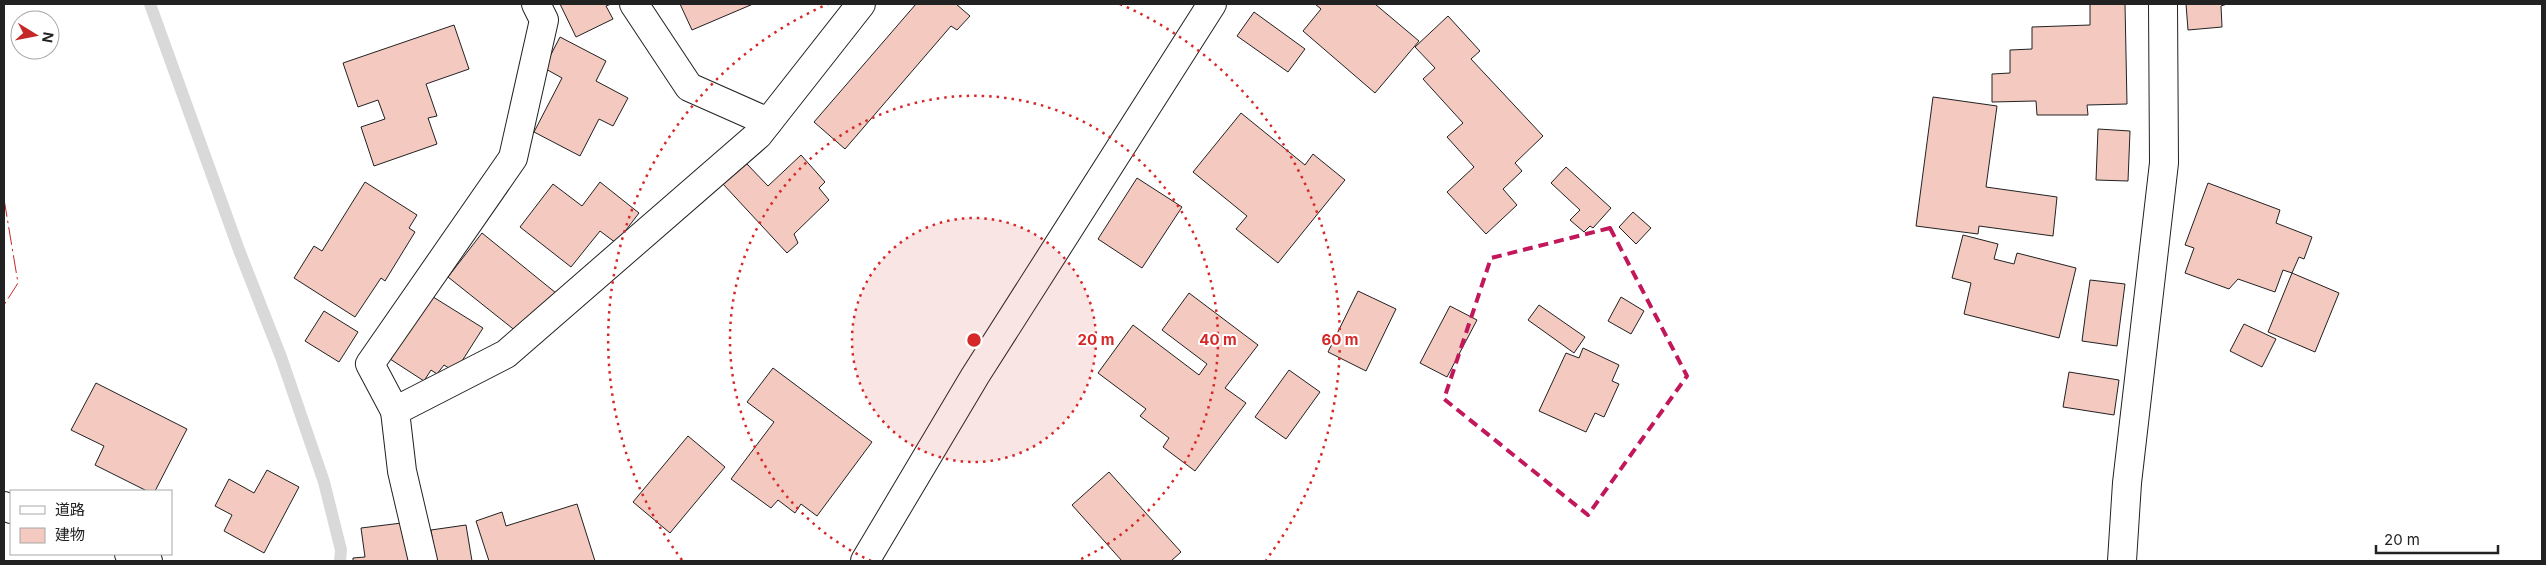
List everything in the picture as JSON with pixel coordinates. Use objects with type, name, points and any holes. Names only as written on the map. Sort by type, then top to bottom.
[{"type":"street","points":[[423,561],[402,471],[395,411],[370,364],[513,158],[544,20],[536,4]]},
{"type":"street","points":[[634,4],[689,87],[768,122]]},
{"type":"street","points":[[395,411],[506,354],[758,135],[861,4]]},
{"type":"street","points":[[865,561],[975,376],[1212,4]]},
{"type":"street","points":[[2122,561],[2127,483],[2164,163],[2163,4]]},
{"type":"street","points":[[132,555],[148,561]]},
{"type":"highlighted area","points":[[1610,228],[1687,376],[1588,515],[1444,399],[1491,258]]},
{"type":"building","points":[[560,4],[611,4],[606,6],[613,19],[576,37]]},
{"type":"building","points":[[680,4],[753,4],[692,30]]},
{"type":"building","points":[[916,4],[956,4],[970,16],[957,30],[951,26],[845,149],[814,122]]},
{"type":"building","points":[[1315,4],[1375,4],[1419,41],[1375,93],[1303,31],[1321,9]]},
{"type":"building","points":[[2090,4],[2125,4],[2127,104],[2087,105],[2088,115],[2037,115],[2036,101],[1992,102],[1992,74],[2010,73],[2010,50],[2032,49],[2032,27],[2090,25]]},
{"type":"building","points":[[2186,4],[2227,4],[2221,6],[2222,27],[2188,30]]},
{"type":"building","points":[[1254,12],[1305,49],[1288,72],[1237,36]]},
{"type":"building","points":[[1448,16],[1480,51],[1471,59],[1543,136],[1515,163],[1522,171],[1503,189],[1517,205],[1486,234],[1447,192],[1474,167],[1447,137],[1463,123],[1423,79],[1435,68],[1415,47]]},
{"type":"building","points":[[454,25],[469,69],[426,84],[437,116],[428,118],[437,144],[374,166],[361,127],[385,119],[378,100],[358,107],[343,63]]},
{"type":"building","points":[[560,37],[606,61],[596,81],[628,98],[613,126],[599,119],[580,156],[534,132],[562,78],[544,68]]},
{"type":"building","points":[[1933,97],[1997,106],[1986,187],[2057,197],[2053,236],[1979,226],[1978,234],[1916,226]]},
{"type":"building","points":[[1241,113],[1305,165],[1313,154],[1345,180],[1278,263],[1236,229],[1247,216],[1193,172]]},
{"type":"building","points":[[2098,129],[2130,131],[2128,181],[2096,180]]},
{"type":"building","points":[[801,155],[825,182],[819,188],[829,200],[794,234],[798,243],[787,253],[723,184],[746,163],[768,186]]},
{"type":"building","points":[[1566,167],[1611,208],[1593,228],[1590,226],[1584,232],[1570,220],[1580,210],[1551,183]]},
{"type":"building","points":[[1137,178],[1182,207],[1142,268],[1098,239]]},
{"type":"building","points":[[365,182],[417,215],[409,228],[415,232],[385,281],[381,278],[355,317],[294,278],[314,246],[322,251]]},
{"type":"building","points":[[600,182],[639,213],[616,243],[600,231],[571,267],[520,227],[553,184],[582,206]]},
{"type":"building","points":[[2208,183],[2280,210],[2276,223],[2312,237],[2304,259],[2299,257],[2292,273],[2283,270],[2275,292],[2238,279],[2229,289],[2185,273],[2194,248],[2185,245]]},
{"type":"building","points":[[1633,212],[1651,228],[1636,244],[1619,227]]},
{"type":"building","points":[[482,233],[556,293],[522,336],[448,277]]},
{"type":"building","points":[[1963,235],[1998,244],[1994,259],[2014,264],[2017,253],[2076,268],[2059,338],[1964,314],[1971,283],[1952,278]]},
{"type":"building","points":[[2292,273],[2339,293],[2315,352],[2268,332]]},
{"type":"building","points":[[2090,280],[2125,284],[2117,346],[2082,341]]},
{"type":"building","points":[[1358,291],[1396,309],[1366,371],[1328,352]]},
{"type":"building","points":[[1189,293],[1258,345],[1225,388],[1246,403],[1195,471],[1163,447],[1169,438],[1140,416],[1146,409],[1098,373],[1133,325],[1199,375],[1207,364],[1162,330]]},
{"type":"building","points":[[430,295],[483,328],[455,372],[444,365],[437,374],[431,370],[424,381],[390,359]]},
{"type":"building","points":[[1621,297],[1644,311],[1631,334],[1608,321]]},
{"type":"building","points":[[1539,305],[1585,337],[1574,353],[1528,320]]},
{"type":"building","points":[[1450,306],[1477,320],[1447,377],[1420,363]]},
{"type":"building","points":[[324,311],[358,332],[339,362],[305,341]]},
{"type":"building","points":[[2244,324],[2276,339],[2262,367],[2230,351]]},
{"type":"building","points":[[1583,348],[1619,365],[1612,381],[1619,384],[1604,417],[1595,413],[1586,432],[1539,411],[1566,353],[1579,358]]},
{"type":"building","points":[[773,368],[872,442],[817,516],[801,504],[795,513],[778,500],[771,508],[731,479],[774,422],[747,402]]},
{"type":"building","points":[[1289,370],[1320,392],[1286,439],[1255,417]]},
{"type":"building","points":[[2069,372],[2119,380],[2114,415],[2063,407]]},
{"type":"building","points":[[96,383],[187,429],[156,490],[145,490],[95,465],[104,446],[71,430]]},
{"type":"building","points":[[688,436],[725,467],[670,533],[633,502]]},
{"type":"building","points":[[267,470],[299,487],[264,553],[224,531],[232,515],[215,506],[229,479],[254,493]]},
{"type":"building","points":[[1109,472],[1181,552],[1171,561],[1122,561],[1072,505]]},
{"type":"building","points":[[577,504],[595,561],[489,561],[476,521],[502,512],[506,526]]},
{"type":"building","points":[[410,522],[415,561],[353,561],[353,558],[365,557],[361,528]]},
{"type":"building","points":[[466,525],[472,561],[436,561],[431,530]]},
{"type":"waterway","points":[[150,4],[239,250],[281,357],[324,482],[341,550],[340,561]]},
{"type":"power","points":[[4,199],[18,283],[4,305]]}]
